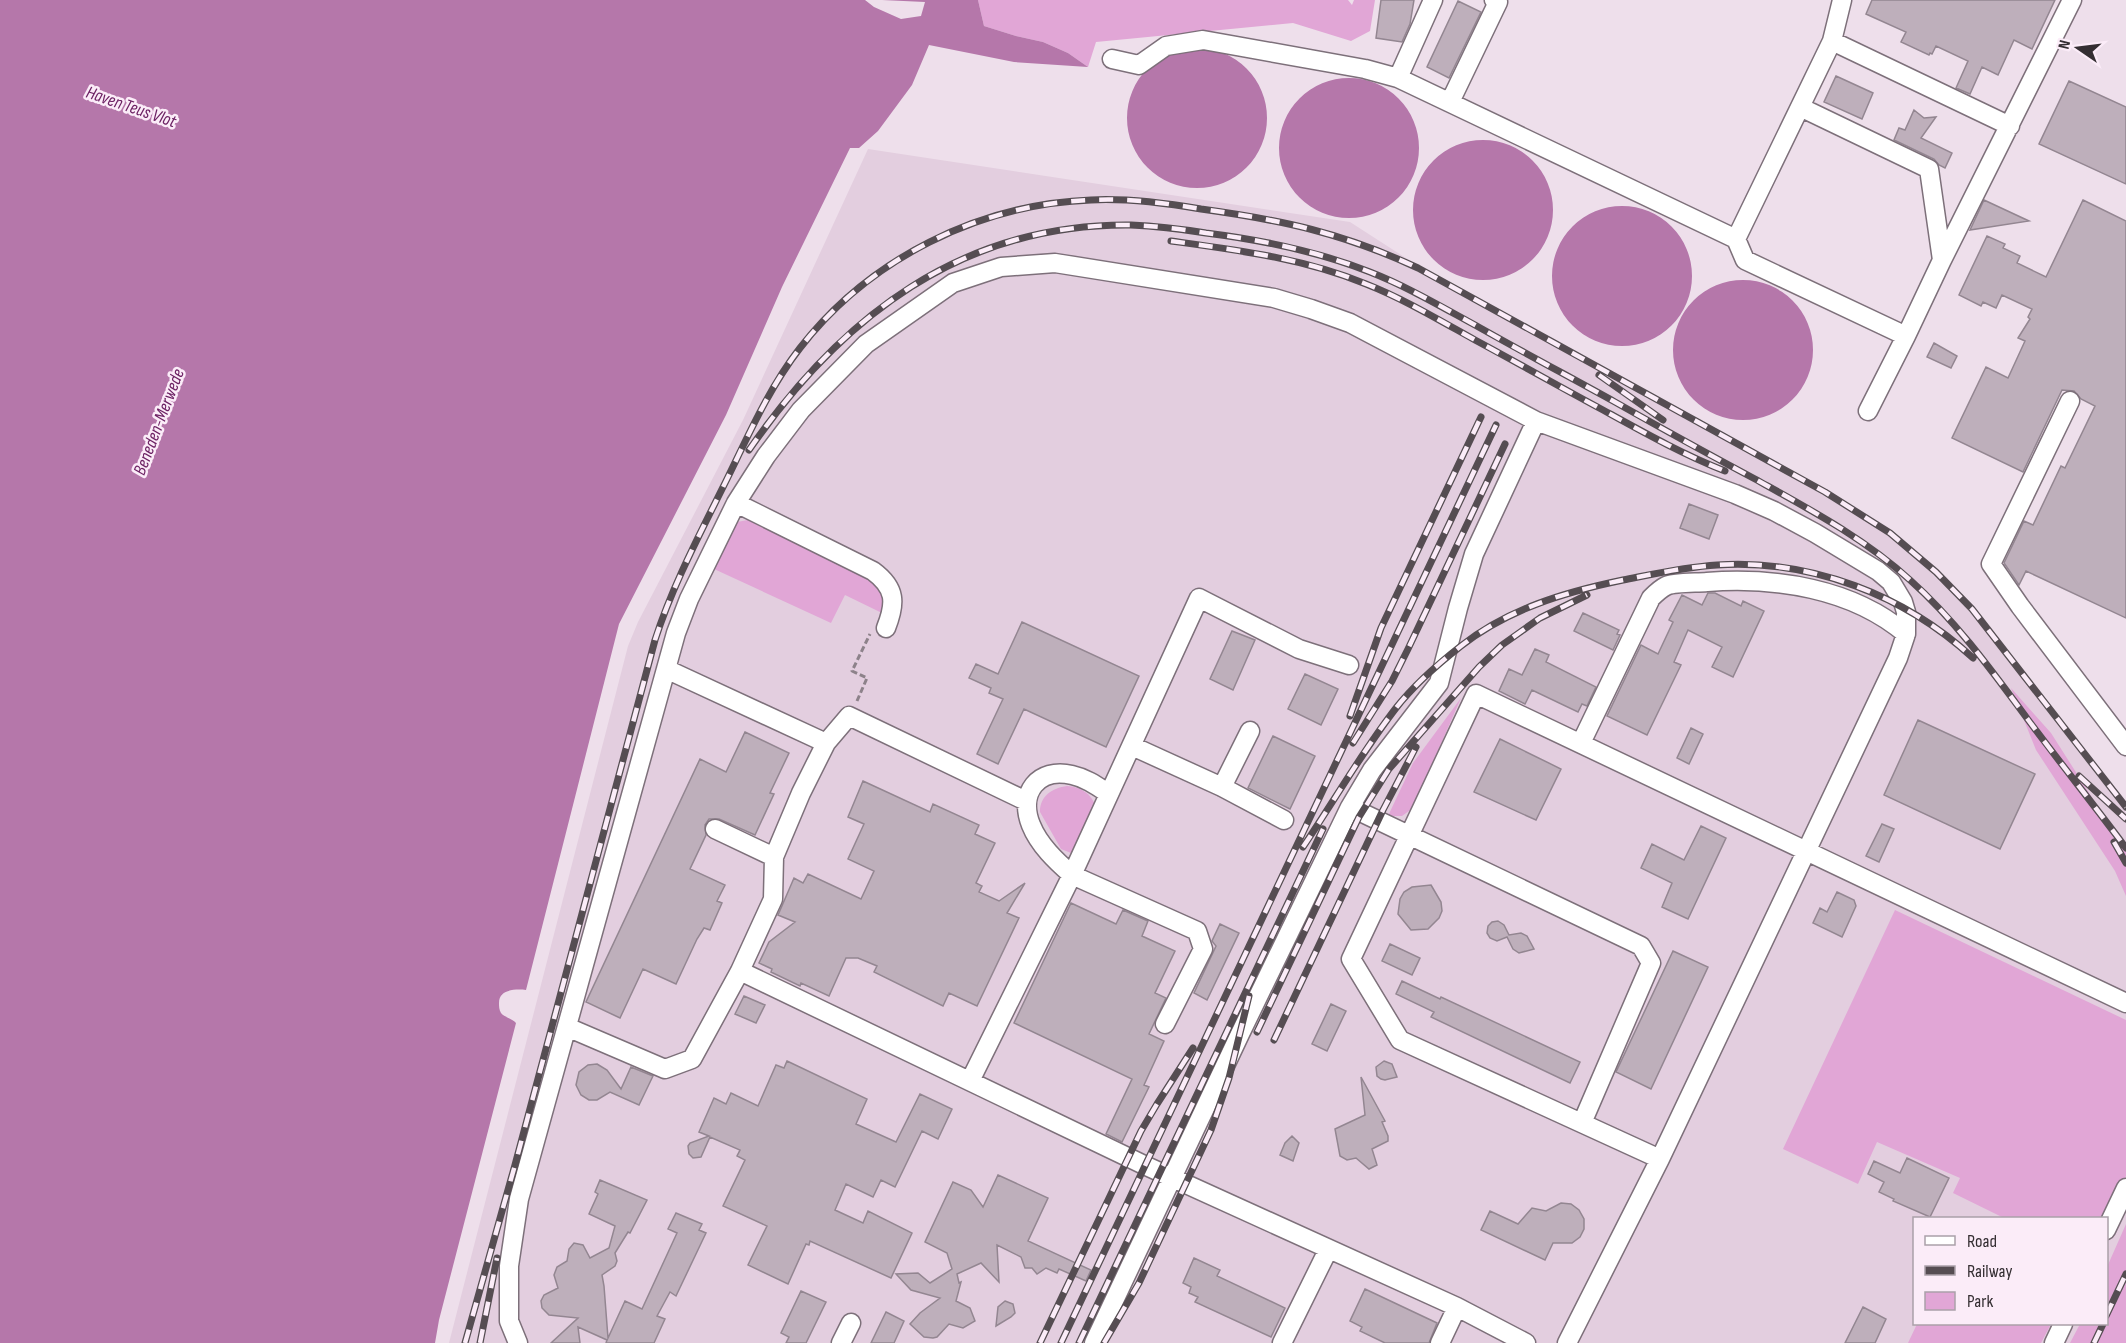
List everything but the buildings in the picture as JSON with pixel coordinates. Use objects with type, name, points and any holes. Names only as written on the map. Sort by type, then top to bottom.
[{"type":"lane","points":[[1398,78],[1433,0]]},
{"type":"lane","points":[[1450,102],[1498,2],[1494,0]]},
{"type":"lane","points":[[1736,239],[1832,41],[1842,0]]},
{"type":"lane","points":[[1868,411],[2072,0]]},
{"type":"lane","points":[[1112,59],[1139,65],[1166,46],[1203,40],[1365,69],[1398,78],[1736,239],[1745,260],[1906,336]]},
{"type":"lane","points":[[1832,41],[2010,126]]},
{"type":"lane","points":[[1800,107],[1929,169],[1942,260]]},
{"type":"lane","points":[[518,1343],[509,1321],[509,1266],[519,1199],[676,633],[689,599],[736,503],[766,456],[801,410],[866,344],[952,283],[1001,267],[1055,263],[1274,298],[1350,323],[1536,421],[1735,494],[1815,532],[1878,571],[1891,582],[1905,609],[1906,634],[1898,658],[1660,1159],[1567,1343]]},
{"type":"lane","points":[[2070,400],[1991,564],[2126,746]]},
{"type":"lane","points":[[1094,1343],[1350,807],[1372,770],[1438,683],[1474,554],[1536,421]]},
{"type":"lane","points":[[736,503],[880,576],[893,597],[892,613],[886,628]]},
{"type":"lane","points":[[1581,743],[1651,598],[1666,586],[1736,580],[1774,582],[1806,588],[1868,607],[1893,622],[1906,634]]},
{"type":"lane","points":[[970,1081],[1072,875],[1199,598],[1299,649],[1349,665]]},
{"type":"lane","points":[[666,669],[826,743]]},
{"type":"lane","points":[[1660,1159],[1400,1040],[1352,959],[1476,694],[2126,1003]]},
{"type":"lane","points":[[567,1027],[665,1069],[692,1059],[740,971],[773,899],[774,857],[801,794],[826,743],[849,716],[1026,801]]},
{"type":"lane","points":[[1222,788],[1250,731]]},
{"type":"lane","points":[[1132,746],[1284,820]]},
{"type":"lane","points":[[1109,794],[1086,779],[1070,774],[1053,773],[1040,779],[1030,788],[1026,801],[1031,825],[1038,839],[1056,861],[1072,875],[1197,930],[1203,950],[1165,1024]]},
{"type":"lane","points":[[1350,807],[1641,946],[1652,963],[1582,1123]]},
{"type":"lane","points":[[715,829],[774,857]]},
{"type":"lane","points":[[740,971],[1142,1164],[1457,1307],[1526,1343]]},
{"type":"lane","points":[[2108,1226],[2126,1188]]},
{"type":"lane","points":[[1282,1343],[1328,1250]]},
{"type":"lane","points":[[1440,1343],[1457,1307]]},
{"type":"lane","points":[[841,1343],[851,1323]]},
{"type":"lane","points":[[2054,1343],[2062,1325]]},
{"type":"path","points":[[849,716],[867,678],[852,671],[875,622],[886,628]]},
{"type":"shaded area","points":[[868,149],[1350,222],[1440,280],[1833,497],[1896,538],[1965,603],[2126,813],[2126,1343],[449,1343],[628,646],[638,622],[743,420]]},
{"type":"green space","points":[[978,0],[1348,0],[1352,5],[1354,0],[1375,0],[1370,31],[1351,41],[1293,23],[1096,42],[1088,67],[1068,53],[1043,42],[984,26]]},
{"type":"green space","points":[[748,520],[874,580],[885,596],[884,614],[845,595],[831,623],[714,569],[737,522]]},
{"type":"green space","points":[[2011,688],[2051,733],[2126,851],[2126,896],[2115,871],[2036,750]]},
{"type":"green space","points":[[1461,698],[1413,808],[1402,816],[1388,816],[1413,763]]},
{"type":"green space","points":[[1067,786],[1085,792],[1096,807],[1075,852],[1071,853],[1061,849],[1040,812],[1042,801],[1048,794]]},
{"type":"green space","points":[[1895,910],[2126,1020],[2126,1176],[2106,1217],[2002,1217],[1953,1193],[1960,1178],[1877,1142],[1858,1184],[1783,1149]]},
{"type":"green space","points":[[2126,1224],[2126,1343],[2070,1343],[2079,1325],[2108,1325],[2108,1265]]},
{"type":"green space","points":[[1917,1325],[2050,1325],[2041,1343],[1908,1343]]},
{"type":"water","points":[[0,0],[865,0],[874,7],[901,19],[921,16],[925,2],[882,0],[978,0],[984,26],[1043,42],[1068,53],[1088,67],[1014,62],[929,45],[912,85],[878,131],[859,148],[850,148],[782,287],[726,415],[619,624],[526,990],[505,992],[500,998],[501,1013],[516,1023],[435,1343],[0,1343]]},
{"type":"water","points":[[1197,48],[1224,53],[1247,68],[1262,91],[1267,118],[1262,145],[1247,168],[1224,183],[1197,188],[1170,183],[1147,168],[1132,145],[1127,118],[1132,91],[1147,68],[1170,53]]},
{"type":"water","points":[[1349,78],[1376,83],[1399,98],[1414,121],[1419,148],[1414,175],[1399,198],[1376,213],[1349,218],[1322,213],[1299,198],[1284,175],[1279,148],[1284,121],[1299,98],[1322,83]]},
{"type":"water","points":[[1483,140],[1510,145],[1533,160],[1548,183],[1553,210],[1548,237],[1533,260],[1510,275],[1483,280],[1456,275],[1433,260],[1418,237],[1413,210],[1418,183],[1433,160],[1456,145]]},
{"type":"water","points":[[1622,206],[1649,211],[1672,226],[1687,249],[1692,276],[1687,303],[1672,326],[1649,341],[1622,346],[1595,341],[1572,326],[1557,303],[1552,276],[1557,249],[1572,226],[1595,211]]},
{"type":"water","points":[[1743,280],[1770,285],[1793,300],[1808,323],[1813,350],[1808,377],[1793,400],[1770,415],[1743,420],[1716,415],[1693,400],[1678,377],[1673,350],[1678,323],[1693,300],[1716,285]]},
{"type":"railway","points":[[465,1343],[515,1165],[655,640],[679,578],[698,538],[760,412],[779,379],[800,348],[828,316],[859,288],[893,263],[929,242],[968,225],[1008,212],[1049,204],[1091,200],[1174,205],[1285,223],[1338,237],[1418,268],[1825,492],[1890,533],[1936,572],[1972,609],[2126,807]]},
{"type":"railway","points":[[749,450],[785,402],[824,358],[866,320],[911,287],[960,260],[1013,241],[1070,229],[1140,225],[1248,239],[1330,258],[1383,278],[1436,304],[1796,502],[1836,525],[1874,551],[1910,580],[1958,629],[2126,848]]},
{"type":"railway","points":[[1171,241],[1294,261],[1366,284],[1421,310],[1663,442],[1725,471]]},
{"type":"railway","points":[[1599,375],[1663,420]]},
{"type":"railway","points":[[1350,716],[1381,628],[1481,417]]},
{"type":"railway","points":[[1061,1343],[1496,425]]},
{"type":"railway","points":[[1353,743],[1392,681],[1505,444]]},
{"type":"railway","points":[[1303,847],[1384,725],[1403,699],[1427,675],[1461,646],[1498,622],[1538,604],[1580,590],[1658,573],[1705,566],[1752,565],[1787,568],[1821,575],[1887,599],[1918,616],[1973,658]]},
{"type":"railway","points":[[1257,1032],[1359,817],[1389,769],[1479,667],[1502,645],[1540,618],[1587,595]]},
{"type":"railway","points":[[1274,1040],[1383,810],[1416,747]]},
{"type":"railway","points":[[2079,776],[2126,819]]},
{"type":"railway","points":[[1079,1343],[1323,829]]},
{"type":"railway","points":[[2114,842],[2126,863]]},
{"type":"railway","points":[[1104,1343],[1139,1283],[1211,1130],[1229,1078],[1249,996]]},
{"type":"railway","points":[[1040,1343],[1141,1131],[1193,1048]]},
{"type":"railway","points":[[480,1343],[497,1258]]},
{"type":"railway","points":[[2108,1312],[2126,1274]]},
{"type":"railway","points":[[2094,1343],[2103,1325]]},
{"type":"water label","name":"Haven Teus Vlot","points":[[131,107]]},
{"type":"water label","name":"Beneden-Merwede","points":[[159,422]]}]
